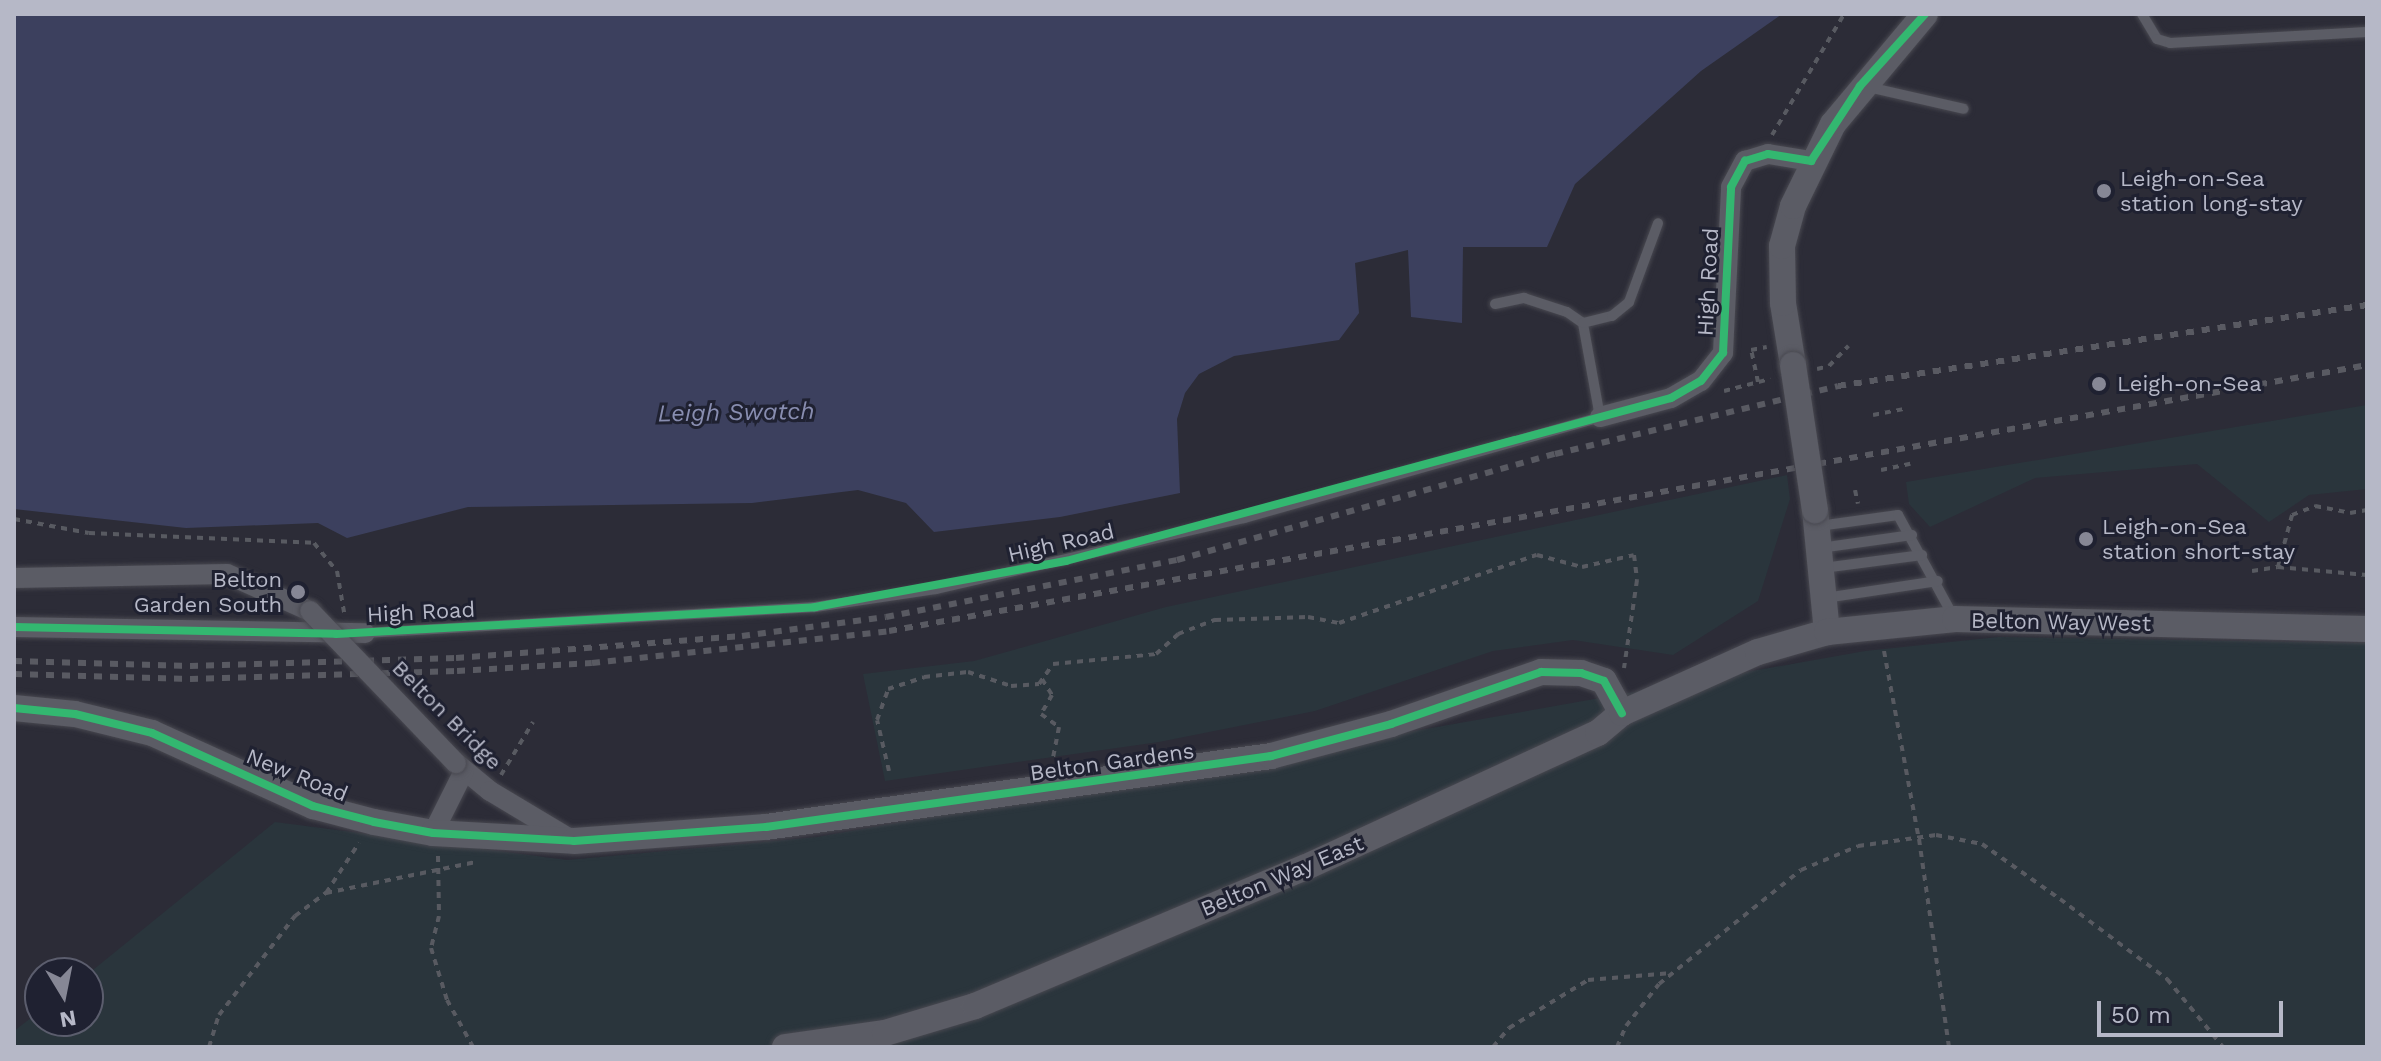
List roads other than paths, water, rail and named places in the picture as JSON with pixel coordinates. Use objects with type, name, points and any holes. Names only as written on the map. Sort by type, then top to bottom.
[{"type":"street","points":[[1827,632],[1818,538],[1792,354],[1782,246],[1811,161],[1860,86],[1925,14]]},
{"type":"street","name":"High Road","points":[[1600,417],[1671,398],[1701,381],[1723,353],[1731,187],[1745,161],[1768,154],[1811,161]]},
{"type":"street","name":"Belton Bridge","points":[[16,577],[227,574],[310,611],[460,767],[490,791],[574,841]]},
{"type":"street","name":"Belton Way West","points":[[1758,652],[1827,632],[1955,619],[2367,629]]},
{"type":"street","name":"High Road","points":[[14,627],[356,634]]},
{"type":"street","name":"Belton Way East","points":[[785,1047],[885,1033],[975,1006],[1318,862],[1598,733],[1622,713],[1758,652]]},
{"type":"street","name":"Belton Gardens","points":[[574,841],[751,829],[1271,756],[1391,724],[1541,672],[1581,673],[1604,681],[1622,713]]},
{"type":"street","name":"New Road","points":[[14,708],[75,714],[152,733],[313,806],[374,822],[436,834],[574,841]]},
{"type":"street","points":[[436,834],[460,767]]},
{"type":"lane","points":[[2142,14],[2157,39],[2170,43],[2367,32]]},
{"type":"lane","points":[[1860,86],[1964,109]]},
{"type":"lane","points":[[1583,323],[1612,316],[1629,302],[1658,223]]},
{"type":"lane","points":[[1495,304],[1524,298],[1567,312],[1583,323],[1600,417]]},
{"type":"lane","name":"High Road","points":[[356,634],[815,607],[936,589],[1244,518],[1600,417]]},
{"type":"lane","points":[[1818,538],[1898,515],[1938,581],[1955,619]]},
{"type":"lane","points":[[1818,538],[1912,535]]},
{"type":"lane","points":[[1818,538],[1922,555]]},
{"type":"lane","points":[[1823,598],[1938,581]]},
{"type":"water","name":"Leigh Swatch","points":[[14,14],[1782,14],[1701,71],[1575,184],[1547,247],[1463,247],[1462,323],[1411,317],[1408,250],[1355,263],[1359,313],[1339,340],[1234,356],[1199,374],[1185,393],[1177,419],[1180,493],[1060,517],[934,532],[906,503],[858,490],[752,503],[468,507],[347,538],[318,523],[186,528],[14,509]]},
{"type":"railway","points":[[14,661],[190,666],[456,658],[742,636],[886,617],[1177,560],[1555,454],[1838,386],[2367,305]]},
{"type":"railway","points":[[14,674],[190,679],[457,671],[592,663],[889,631],[2367,365]]},
{"type":"place","name":"Leigh-on-Sea station long-stay","points":[[2104,191]]},
{"type":"place","name":"Leigh-on-Sea","points":[[2099,384]]},
{"type":"place","name":"Leigh-on-Sea station short-stay","points":[[2086,539]]},
{"type":"place","name":"Belton Garden South","points":[[298,592]]}]
